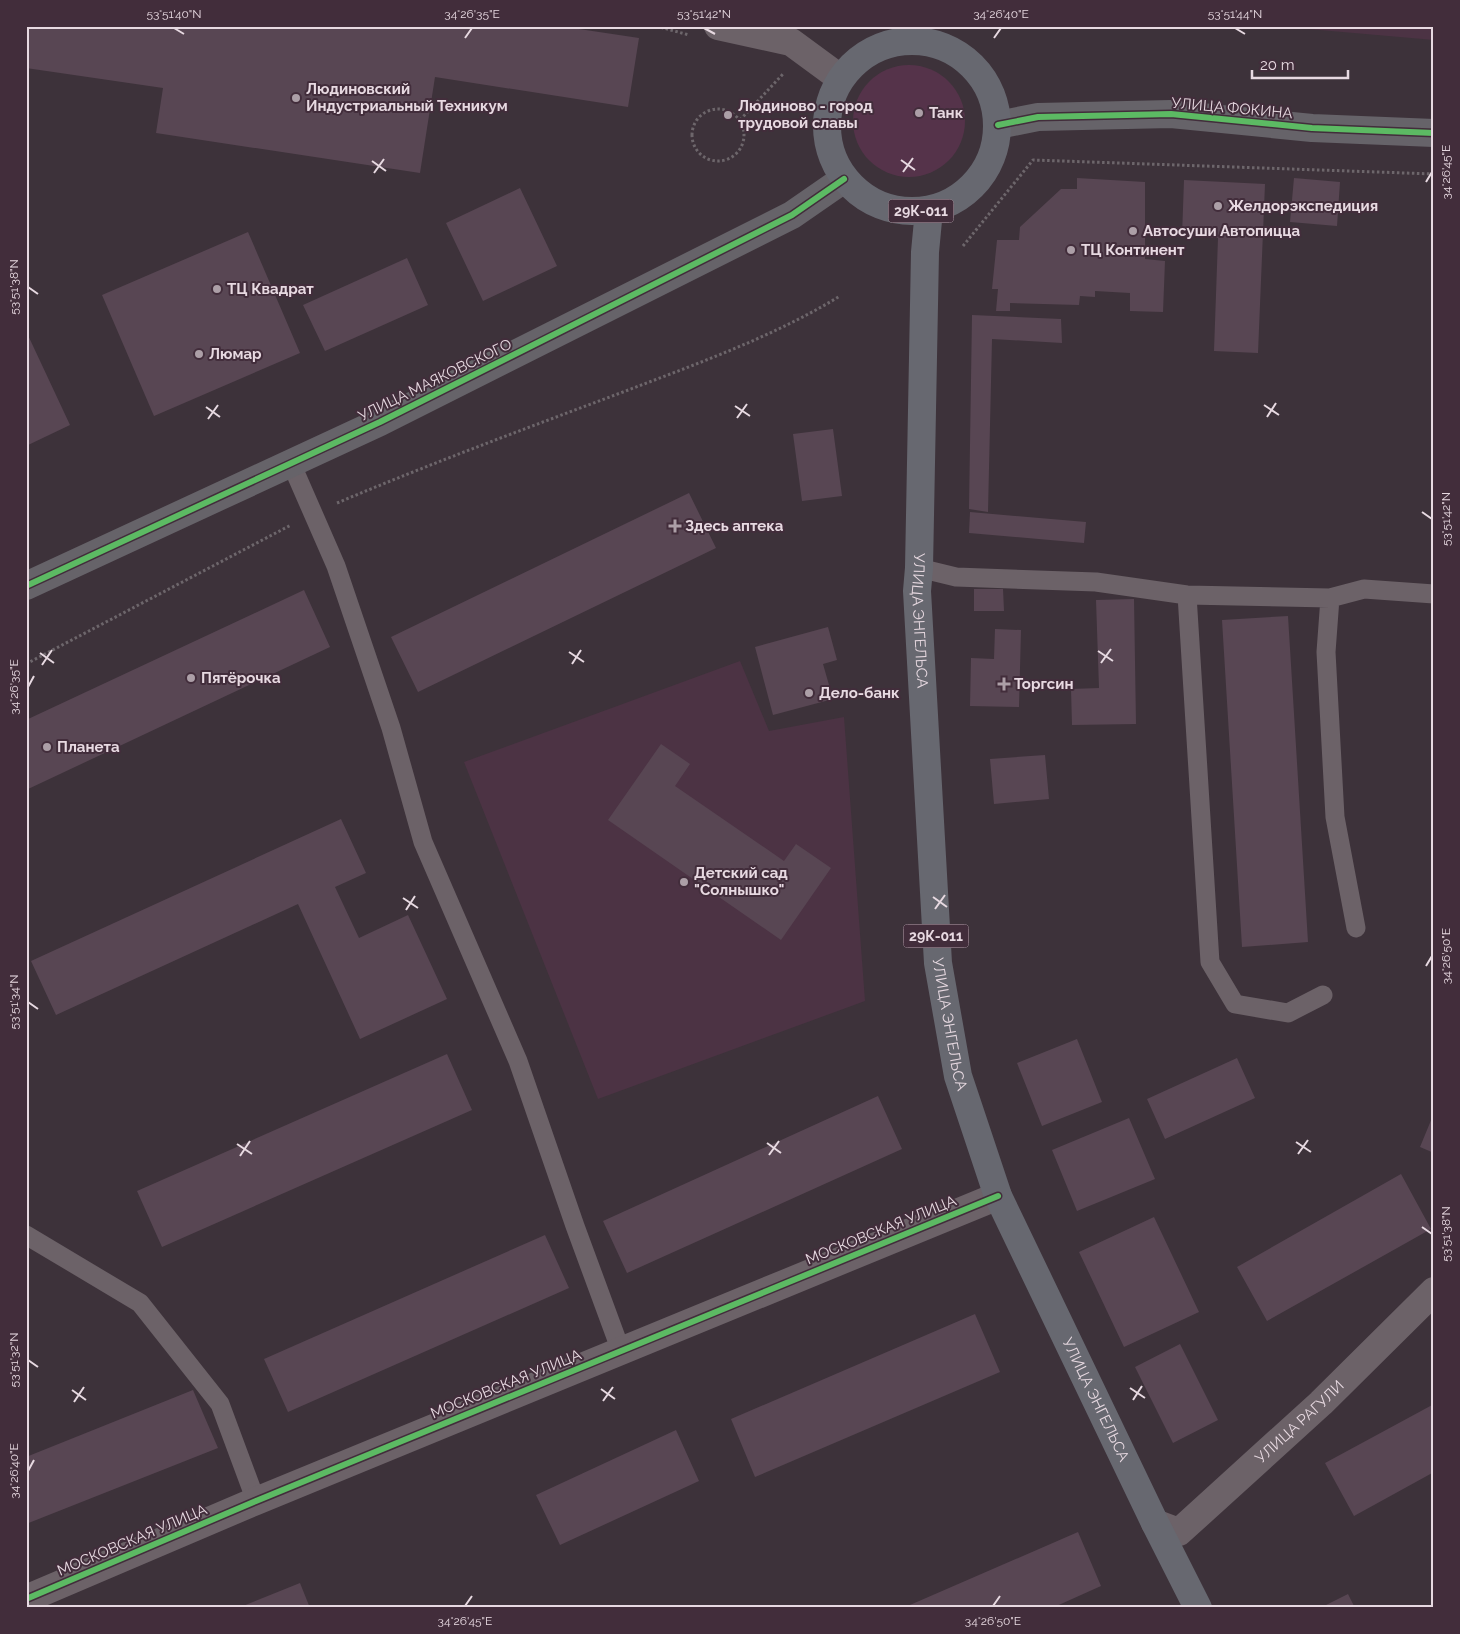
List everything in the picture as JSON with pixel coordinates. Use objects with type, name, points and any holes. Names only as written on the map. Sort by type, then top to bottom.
[{"type":"main road","name":"29К-011","points":[[928,34],[978,70],[993,96],[998,125],[993,154],[979,180],[956,199],[929,210],[905,212],[882,206],[861,196],[844,179],[831,155],[826,129],[829,103],[840,78],[856,60],[878,46],[928,34]]},
{"type":"main road","name":"УЛИЦА ЭНГЕЛЬСА","points":[[929,210],[925,252],[917,591],[938,963],[958,1076],[998,1196],[1198,1608]]},
{"type":"street","points":[[718,26],[791,42],[840,78]]},
{"type":"street","name":"УЛИЦА ФОКИНА","points":[[998,125],[1038,117],[1171,114],[1312,128],[1434,133]]},
{"type":"street","name":"УЛИЦА МАЯКОВСКОГО","points":[[26,586],[380,422],[792,215],[844,179]]},
{"type":"street","name":"МОСКОВСКАЯ УЛИЦА","points":[[26,1599],[256,1501],[998,1196]]},
{"type":"street","name":"УЛИЦА РАГУЛИ","points":[[1156,1523],[1179,1532],[1321,1403],[1434,1292]]},
{"type":"lane","points":[[291,463],[336,566],[391,728],[423,842],[518,1061],[575,1226],[621,1351]]},
{"type":"lane","points":[[919,568],[956,577],[1096,582],[1186,595],[1330,598],[1364,588],[1434,594]]},
{"type":"lane","points":[[1186,595],[1210,962],[1235,1004],[1288,1013],[1323,995]]},
{"type":"lane","points":[[1330,598],[1326,652],[1335,817],[1356,928]]},
{"type":"lane","points":[[26,1235],[140,1303],[220,1404],[256,1501]]},
{"type":"path","points":[[713,109],[723,109],[733,113],[740,120],[744,130],[745,140],[741,150],[733,157],[724,161],[714,161],[704,157],[692,141],[692,131],[696,121],[703,113],[713,109]]},
{"type":"path","points":[[963,246],[1033,160],[1434,174]]},
{"type":"path","points":[[26,664],[313,513],[407,474],[693,365],[809,315],[840,296]]},
{"type":"shaded area","points":[[1274,26],[1434,26],[1434,40]]},
{"type":"shaded area","points":[[909,65],[930,69],[949,81],[961,100],[965,121],[961,142],[949,161],[930,173],[909,177],[888,173],[869,161],[857,142],[853,121],[857,100],[869,81],[888,69]]},
{"type":"shaded area","name":"Детский сад \"Солнышко\"","points":[[740,661],[769,731],[844,717],[865,1001],[598,1099],[464,762]]},
{"type":"building","name":"Людиновский Индустриальный Техникум","points":[[26,26],[559,26],[639,38],[628,107],[435,77],[420,173],[156,133],[163,88],[26,68]]},
{"type":"building","name":"ТЦ Континент","points":[[1077,178],[1145,182],[1145,259],[1165,261],[1163,312],[1130,311],[1130,293],[1095,291],[1095,297],[1080,296],[1079,305],[1010,303],[1010,311],[996,311],[998,289],[992,289],[997,240],[1019,240],[1020,227],[1061,189],[1077,189]]},
{"type":"building","points":[[1294,178],[1340,182],[1337,226],[1290,222]]},
{"type":"building","points":[[1184,180],[1265,184],[1258,353],[1214,351],[1218,238],[1182,236]]},
{"type":"building","points":[[520,188],[557,266],[483,301],[446,223]]},
{"type":"building","points":[[248,232],[300,353],[154,416],[102,295]]},
{"type":"building","points":[[407,258],[428,305],[325,351],[303,305]]},
{"type":"building","points":[[972,315],[1061,319],[1062,343],[992,339],[988,512],[969,509]]},
{"type":"building","points":[[26,331],[70,425],[26,446]]},
{"type":"building","points":[[833,429],[842,496],[802,501],[793,434]]},
{"type":"building","points":[[689,493],[716,548],[418,692],[391,637]]},
{"type":"building","points":[[970,512],[1086,522],[1084,543],[969,533]]},
{"type":"building","points":[[974,589],[1003,589],[1004,611],[974,611]]},
{"type":"building","points":[[304,590],[330,647],[26,790],[26,720]]},
{"type":"building","points":[[1134,599],[1136,724],[1072,725],[1071,689],[1099,688],[1096,600]]},
{"type":"building","points":[[1288,616],[1308,942],[1242,947],[1222,620]]},
{"type":"building","points":[[828,627],[837,660],[823,664],[833,699],[773,715],[755,647]]},
{"type":"building","points":[[995,629],[1021,630],[1019,707],[970,706],[971,658],[994,659]]},
{"type":"building","points":[[661,744],[690,764],[675,786],[784,861],[796,844],[831,868],[781,940],[608,820]]},
{"type":"building","points":[[1045,755],[1049,799],[994,804],[990,759]]},
{"type":"building","points":[[341,819],[366,873],[335,887],[359,938],[408,915],[447,999],[360,1039],[298,904],[56,1015],[31,961]]},
{"type":"building","points":[[1077,1039],[1102,1102],[1042,1126],[1017,1063]]},
{"type":"building","points":[[447,1054],[472,1110],[162,1247],[137,1191]]},
{"type":"building","points":[[1237,1058],[1255,1098],[1165,1139],[1147,1099]]},
{"type":"building","points":[[878,1096],[902,1149],[627,1273],[603,1221]]},
{"type":"building","points":[[1434,1113],[1434,1153],[1420,1147]]},
{"type":"building","points":[[1129,1118],[1155,1179],[1077,1211],[1052,1150]]},
{"type":"building","points":[[1401,1174],[1431,1229],[1267,1321],[1237,1267]]},
{"type":"building","points":[[1154,1217],[1199,1312],[1124,1347],[1079,1252]]},
{"type":"building","points":[[545,1235],[569,1288],[288,1412],[264,1359]]},
{"type":"building","points":[[975,1314],[1000,1372],[755,1477],[731,1419]]},
{"type":"building","points":[[1180,1344],[1218,1420],[1173,1443],[1135,1367]]},
{"type":"building","points":[[193,1390],[218,1448],[26,1524],[26,1457]]},
{"type":"building","points":[[1434,1404],[1434,1472],[1354,1516],[1325,1463]]},
{"type":"building","points":[[676,1430],[699,1481],[560,1545],[536,1495]]},
{"type":"building","points":[[1078,1532],[1101,1586],[1052,1608],[903,1608]]},
{"type":"building","points":[[300,1583],[310,1608],[238,1608]]},
{"type":"building","points":[[1348,1594],[1355,1608],[1320,1608]]},
{"type":"cycle path","points":[[998,125],[1038,117],[1171,114],[1312,128],[1434,133]]},
{"type":"cycle path","points":[[26,586],[380,422],[792,215],[844,179]]},
{"type":"cycle path","points":[[26,1599],[256,1501],[998,1196]]},
{"type":"place","name":"Людиновский Индустриальный Техникум","points":[[296,98]]},
{"type":"place","name":"Танк","points":[[919,113]]},
{"type":"place","name":"Людиново - город трудовой славы","points":[[728,115]]},
{"type":"place","name":"Желдорэкспедиция","points":[[1218,206]]},
{"type":"place","name":"Автосуши Автопицца","points":[[1133,231]]},
{"type":"place","name":"ТЦ Континент","points":[[1071,250]]},
{"type":"place","name":"ТЦ Квадрат","points":[[217,289]]},
{"type":"place","name":"Люмар","points":[[199,354]]},
{"type":"place","name":"Здесь аптека","points":[[675,526]]},
{"type":"place","name":"Пятёрочка","points":[[191,678]]},
{"type":"place","name":"Торгсин","points":[[1004,684]]},
{"type":"place","name":"Дело-банк","points":[[809,693]]},
{"type":"place","name":"Планета","points":[[47,747]]},
{"type":"place","name":"Детский сад \"Солнышко\"","points":[[684,882]]}]
